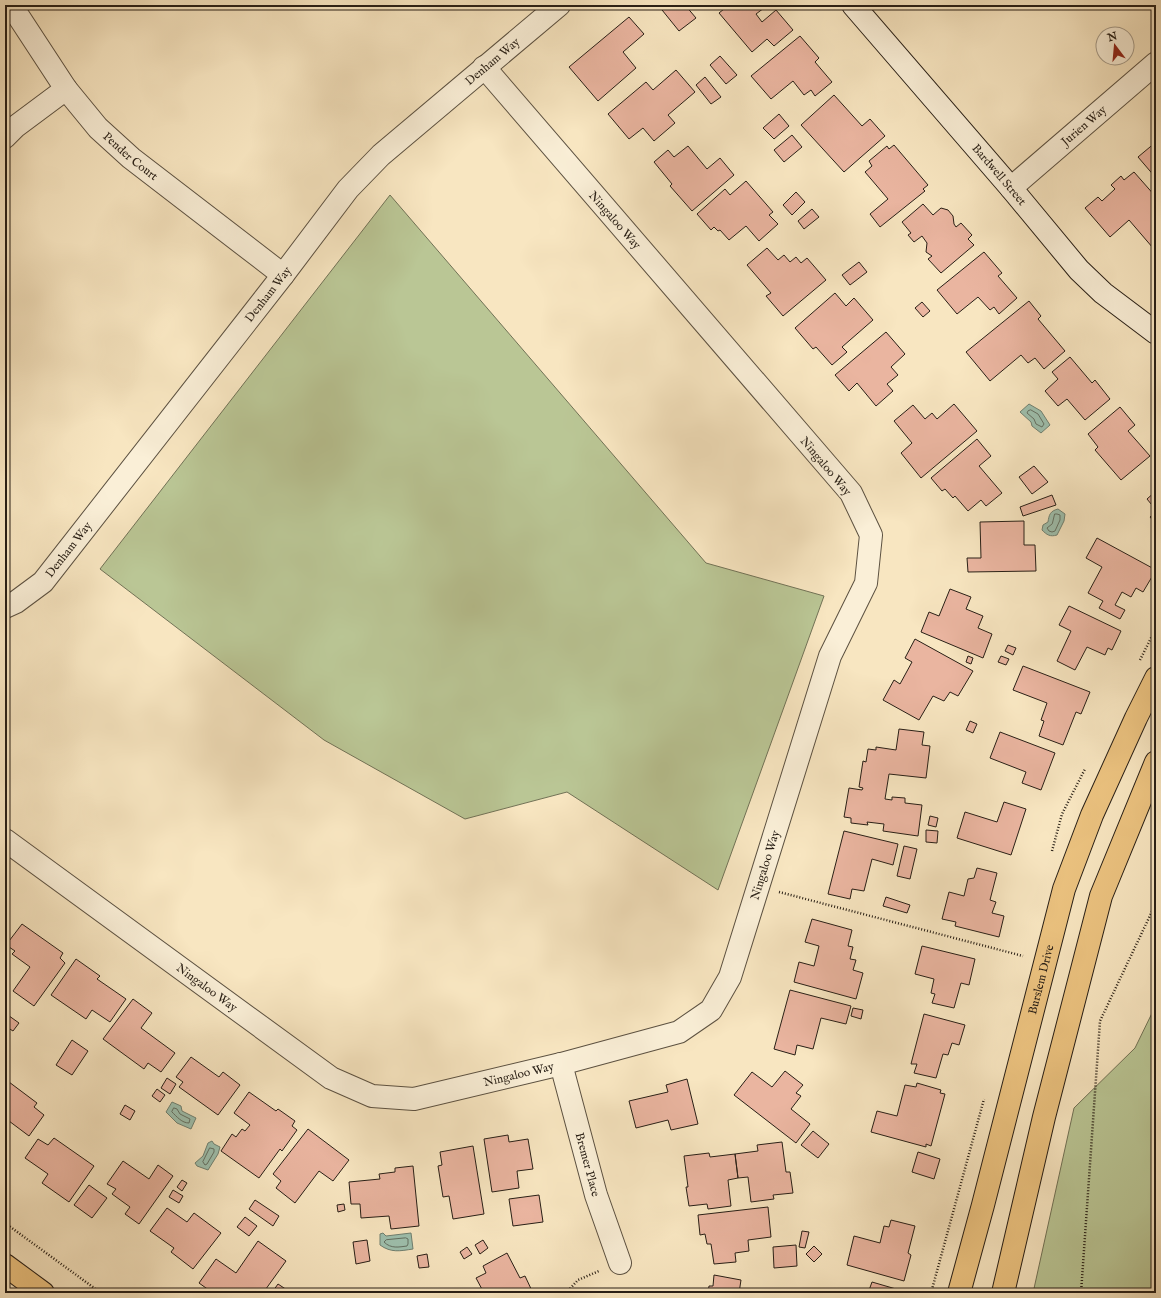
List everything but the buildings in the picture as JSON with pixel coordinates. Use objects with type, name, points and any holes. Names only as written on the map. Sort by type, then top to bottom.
[{"type":"main road","name":"Burslem Drive","points":[[959,1293],[985,1198],[1064,889],[1092,815],[1156,678]]},
{"type":"main road","points":[[1003,1293],[1044,1117],[1101,896],[1156,762]]},
{"type":"main road","points":[[5,1265],[43,1293]]},
{"type":"street","name":"Pender Court","points":[[11,5],[66,89],[98,128],[131,158],[283,275]]},
{"type":"street","name":"Denham Way","points":[[5,607],[16,602],[43,582],[283,275],[348,189],[380,155],[559,5]]},
{"type":"street","name":"Bardwell Street","points":[[853,5],[1011,188],[1079,270],[1103,293],[1156,333]]},
{"type":"street","name":"Jurien Way","points":[[1011,188],[1156,63]]},
{"type":"street","name":"Ningaloo Way","points":[[5,840],[331,1078],[372,1096],[414,1099],[560,1064],[679,1032],[710,1010],[730,977],[830,656],[866,583],[871,536],[851,493],[484,67]]},
{"type":"street","points":[[5,137],[15,127],[66,89]]},
{"type":"street","name":"Bremer Place","points":[[560,1064],[596,1195],[620,1263]]},
{"type":"path","points":[[758,886],[1023,956]]},
{"type":"path","points":[[1081,1293],[1100,1021],[1156,903]]},
{"type":"path","points":[[931,1293],[986,1094]]},
{"type":"path","points":[[5,1223],[101,1293]]},
{"type":"path","points":[[566,1293],[578,1280],[620,1263]]},
{"type":"shaded area","points":[[390,195],[706,563],[824,596],[718,890],[567,792],[465,819],[324,740],[100,569]]},
{"type":"shaded area","points":[[1156,1005],[1156,1293],[1033,1293],[1074,1108],[1135,1048]]},
{"type":"water","points":[[1029,404],[1041,411],[1050,425],[1041,433],[1032,426],[1031,422],[1020,412]]},
{"type":"water","points":[[1058,509],[1065,514],[1064,521],[1057,535],[1052,536],[1042,530],[1043,525],[1048,522],[1049,515]]},
{"type":"water","points":[[172,1102],[181,1106],[182,1111],[196,1118],[191,1129],[177,1123],[166,1112]]},
{"type":"water","points":[[212,1141],[220,1147],[218,1154],[208,1170],[197,1166],[195,1163],[203,1156],[208,1143]]},
{"type":"water","points":[[383,1233],[386,1236],[411,1233],[413,1249],[396,1251],[384,1248],[380,1245],[380,1234]]}]
